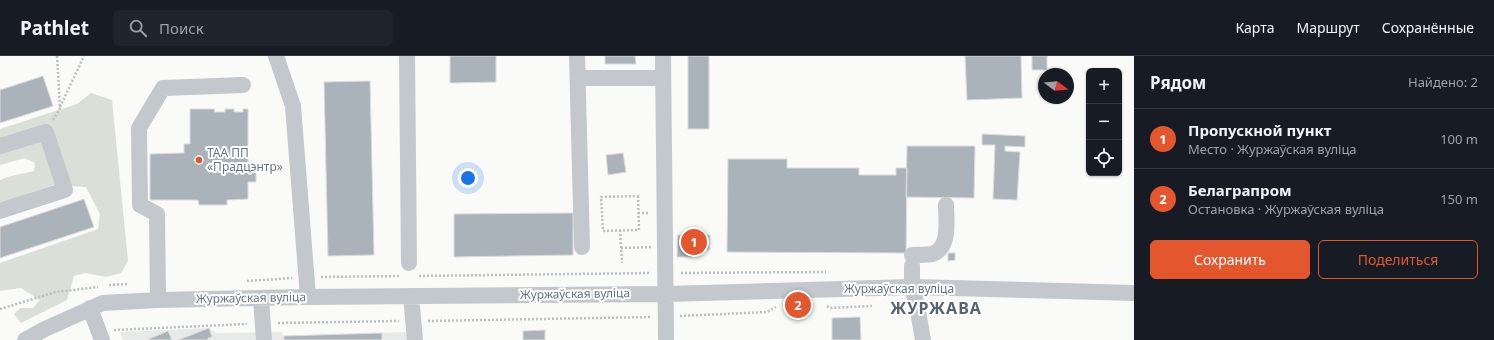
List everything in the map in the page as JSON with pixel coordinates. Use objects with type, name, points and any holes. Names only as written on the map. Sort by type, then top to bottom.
[{"type":"street","points":[[276,56],[293,106],[308,297]]},
{"type":"street","points":[[407,56],[409,263]]},
{"type":"street","points":[[577,56],[582,247]]},
{"type":"street","points":[[663,56],[666,340]]},
{"type":"street","points":[[578,78],[663,78]]},
{"type":"street","points":[[158,300],[157,214],[140,205],[139,128],[163,88],[243,85]]},
{"type":"street","points":[[0,146],[46,132],[65,190],[0,212]]},
{"type":"street","points":[[923,340],[912,287],[912,260],[933,253],[941,247],[946,234],[946,205]]},
{"type":"street","name":"Журжаўская вуліца","points":[[25,340],[103,303],[158,300],[308,297],[666,294],[912,287],[1134,293]]},
{"type":"street","points":[[411,296],[415,340]]},
{"type":"street","points":[[261,299],[264,340]]},
{"type":"street","points":[[90,308],[101,336]]},
{"type":"path","points":[[57,56],[60,108]]},
{"type":"path","points":[[46,132],[60,108],[84,56]]},
{"type":"path","points":[[638,196],[639,230],[620,230],[603,231],[602,197],[638,196]]},
{"type":"path","points":[[620,230],[622,263]]},
{"type":"path","points":[[621,248],[666,246]]},
{"type":"path","points":[[825,305],[830,308],[877,305]]},
{"type":"path","points":[[101,336],[121,329],[263,324],[666,317],[767,312],[778,306]]},
{"type":"shaded area","points":[[91,93],[112,100],[128,261],[121,273],[106,277],[85,273],[74,276],[67,300],[21,323],[14,314],[20,308],[33,308],[40,300],[21,288],[0,291],[0,263],[98,229],[100,214],[86,187],[53,185],[0,204],[0,180],[34,171],[35,163],[25,158],[0,165],[0,129],[77,104]]},
{"type":"shaded area","points":[[209,328],[216,333],[282,332],[284,336],[410,332],[411,340],[123,340],[120,332]]},
{"type":"building","points":[[450,56],[496,56],[496,82],[450,83]]},
{"type":"building","points":[[605,56],[635,56],[636,64],[605,64]]},
{"type":"building","points":[[688,56],[709,56],[709,129],[688,129]]},
{"type":"building","points":[[965,56],[1021,56],[1022,98],[967,100]]},
{"type":"building","points":[[1032,56],[1047,56],[1047,68],[1032,70]]},
{"type":"building","points":[[43,76],[53,106],[0,123],[0,90]]},
{"type":"building","points":[[370,81],[374,255],[328,256],[324,82]]},
{"type":"building","name":"ТАА ПП «Прадцэнтр»","points":[[190,109],[215,109],[214,112],[225,112],[225,109],[234,109],[234,112],[243,112],[243,109],[248,109],[248,166],[256,166],[256,182],[248,182],[248,199],[227,200],[227,205],[199,205],[198,200],[150,200],[150,154],[184,153],[184,144],[190,144]]},
{"type":"building","points":[[982,134],[1025,136],[1025,147],[1005,146],[1005,151],[1020,152],[1017,200],[993,199],[995,145],[982,145]]},
{"type":"building","points":[[907,146],[975,146],[974,198],[906,197]]},
{"type":"building","points":[[623,153],[626,172],[608,175],[606,155]]},
{"type":"building","points":[[728,159],[787,159],[787,168],[859,168],[859,175],[896,175],[896,168],[907,168],[906,253],[727,252]]},
{"type":"building","points":[[84,199],[94,227],[0,258],[0,227]]},
{"type":"building","points":[[573,213],[573,255],[454,257],[454,214]]},
{"type":"building","points":[[678,235],[710,235],[709,250],[692,250],[692,257],[677,257]]},
{"type":"building","points":[[948,253],[955,253],[955,260],[948,261]]},
{"type":"building","points":[[860,317],[861,340],[832,340],[832,318]]},
{"type":"building","points":[[209,328],[212,337],[208,338],[208,340],[178,340]]},
{"type":"building","points":[[545,330],[545,340],[523,340],[523,331]]},
{"type":"building","points":[[168,331],[172,340],[149,340],[149,339]]},
{"type":"building","points":[[382,333],[382,340],[284,340],[284,336]]},
{"type":"place","name":"ТАА ПП «Прадцэнтр»","points":[[199,160]]},
{"type":"place","name":"Пропускной пункт","points":[[694,242]]},
{"type":"place","name":"Белаграпром","points":[[798,305]]},
{"type":"district","name":"ЖУРЖАВА","points":[[936,308]]}]
